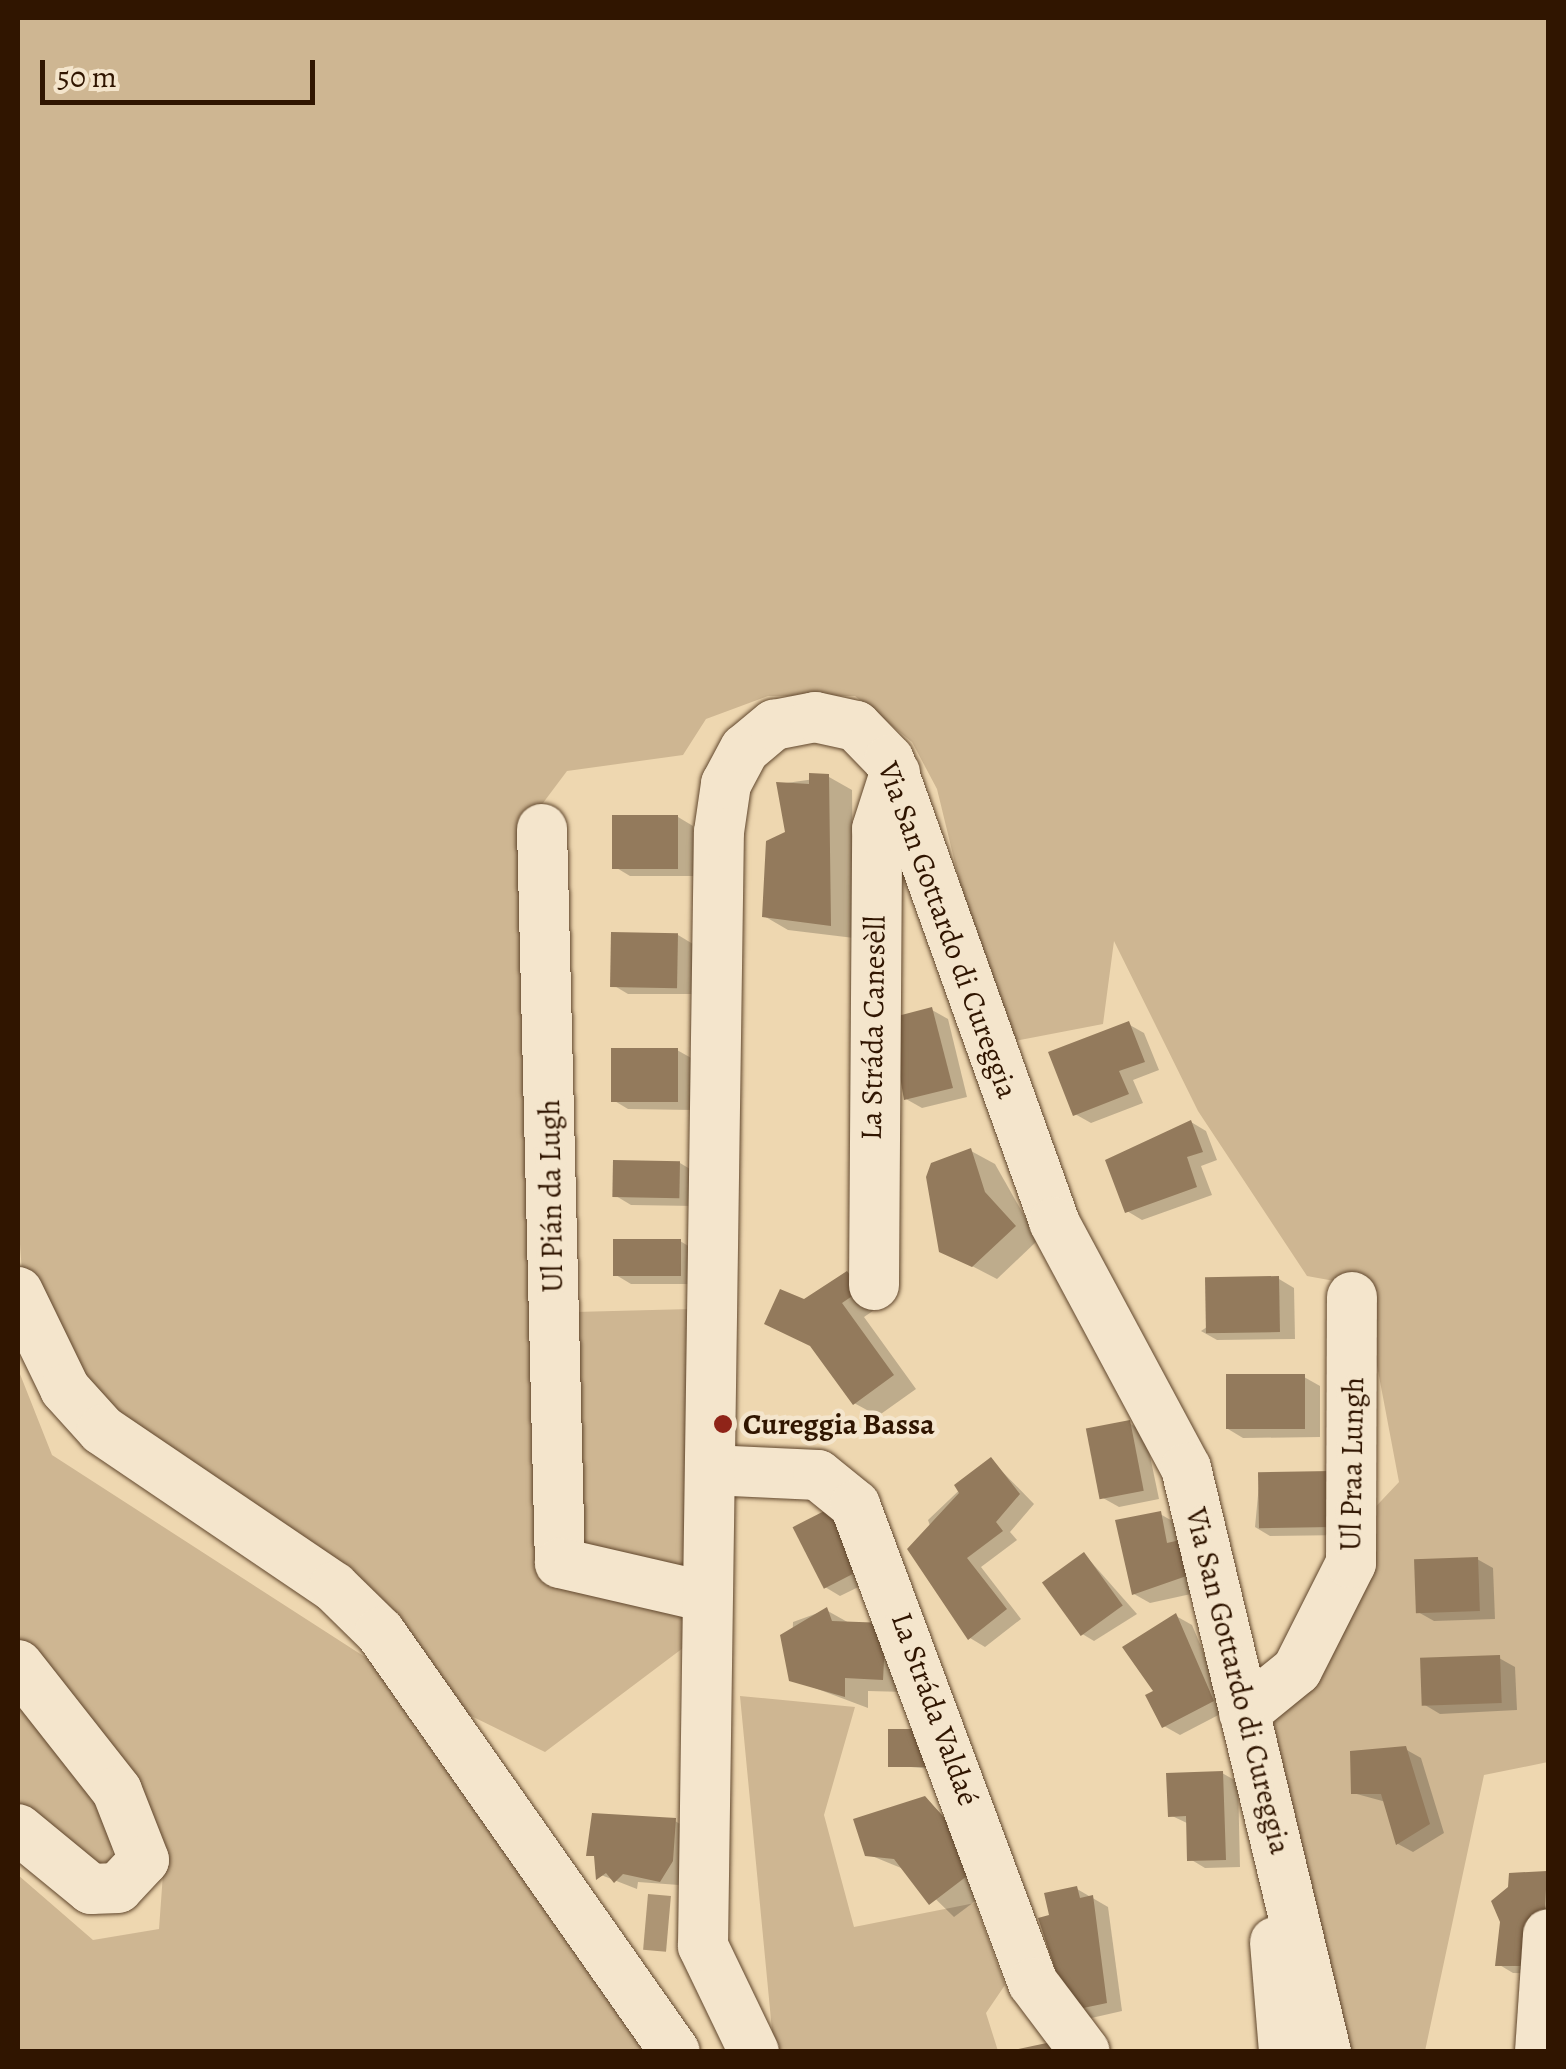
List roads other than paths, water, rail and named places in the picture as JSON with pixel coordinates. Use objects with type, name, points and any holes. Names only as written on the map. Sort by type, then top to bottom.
[{"type":"street","name":"Via San Gottardo di Cureggia","points":[[754,2052],[703,1946],[726,784],[758,735],[815,717],[872,736],[894,774],[1054,1222],[1186,1468],[1326,2052]]},
{"type":"street","name":"La Stráda Canesèll","points":[[874,1285],[877,829],[894,774]]},
{"type":"street","name":"Ul Pián da Lugh","points":[[542,829],[560,1563],[708,1597]]},
{"type":"street","points":[[18,1292],[65,1389],[102,1430],[334,1587],[380,1632],[674,2052]]},
{"type":"street","name":"Ul Praa Lungh","points":[[1244,1713],[1297,1670],[1351,1563],[1352,1297]]},
{"type":"street","name":"La Stráda Valdaé","points":[[710,1470],[818,1475],[855,1505],[1033,1983],[1085,2052]]},
{"type":"street","points":[[18,1665],[117,1791],[144,1860],[118,1888],[91,1889],[18,1828]]},
{"type":"street","points":[[1278,1850],[1284,2052]]},
{"type":"street","points":[[1540,2052],[1548,1934]]},
{"type":"place","name":"Cureggia Bassa","points":[[723,1424]]}]
